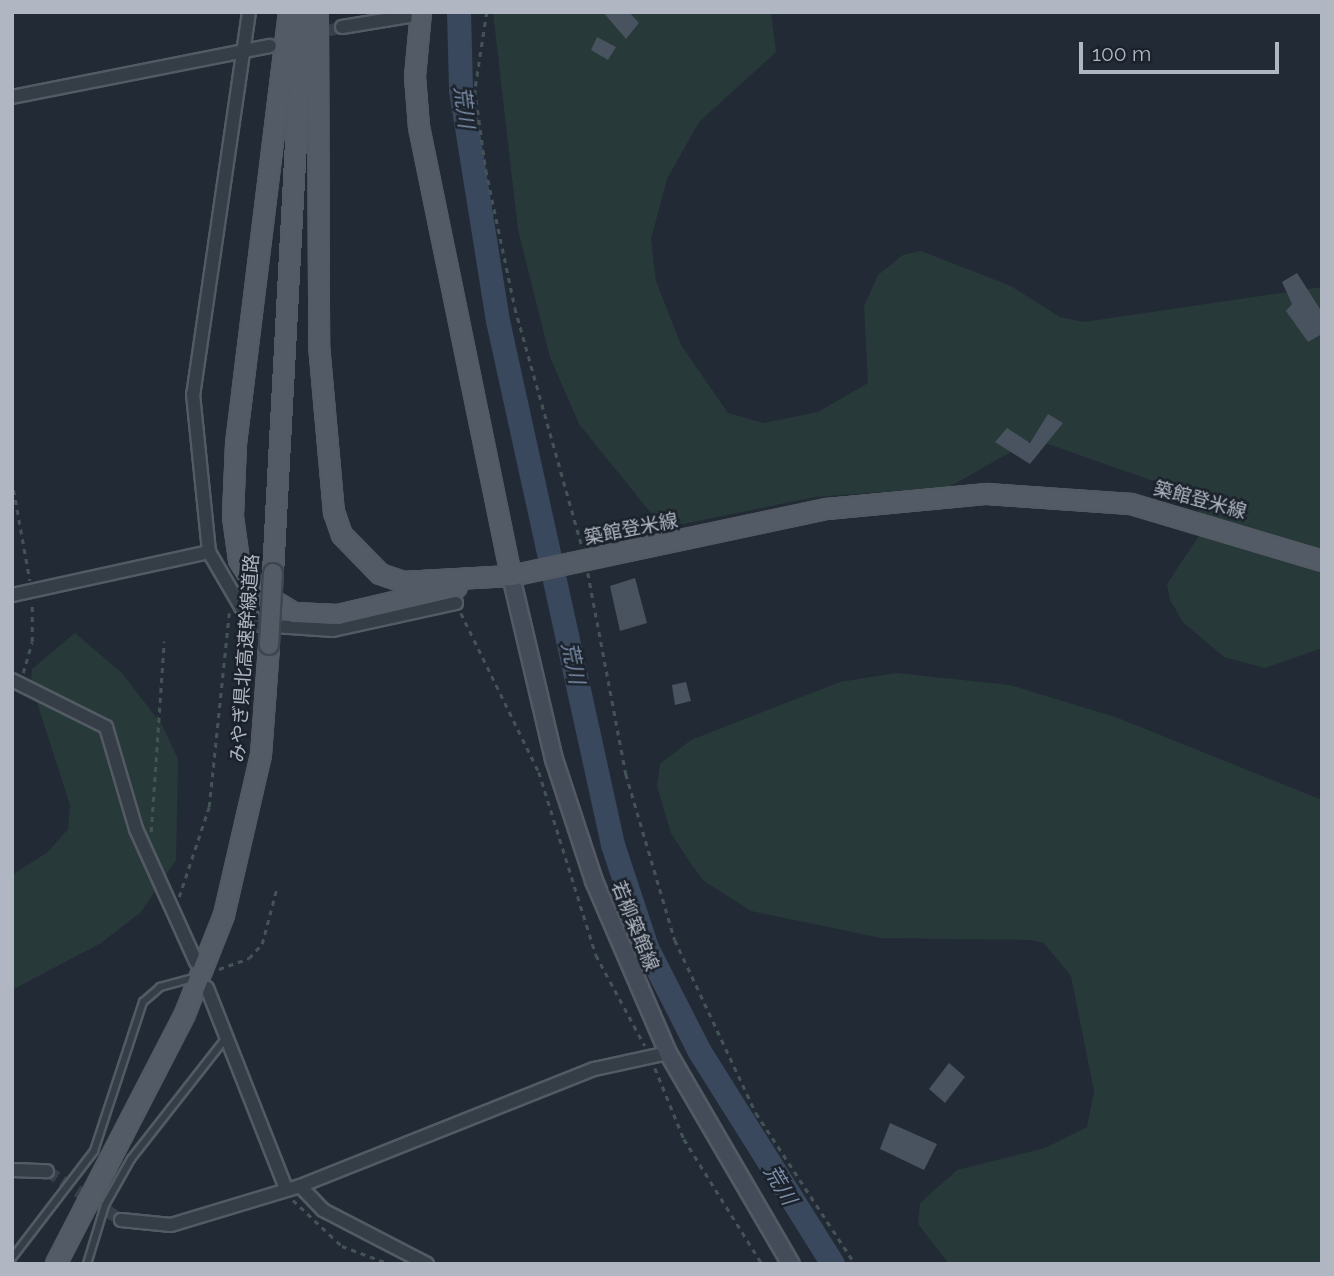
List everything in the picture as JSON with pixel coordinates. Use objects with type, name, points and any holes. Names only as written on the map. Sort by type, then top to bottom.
[{"type":"main road","points":[[289,12],[236,444],[233,517],[239,561],[259,592],[279,606],[316,616],[402,603],[484,579]]},
{"type":"main road","name":"みやぎ県北高速幹線道路","points":[[56,1264],[185,1014],[220,927],[261,755],[303,12]]},
{"type":"main road","points":[[318,12],[319,345],[334,512],[359,557],[380,574],[403,582],[484,579]]},
{"type":"main road","points":[[421,13],[415,77],[419,127],[519,574]]},
{"type":"main road","name":"築館登米線","points":[[484,579],[827,509],[987,494],[1131,504],[1322,561]]},
{"type":"main road","name":"若柳築館線","points":[[519,574],[571,812],[668,1053],[791,1264]]},
{"type":"street","points":[[249,12],[192,394],[209,552],[235,598],[260,625],[308,633],[456,603]]},
{"type":"street","points":[[342,27],[421,13]]},
{"type":"street","points":[[12,97],[270,46]]},
{"type":"street","points":[[12,594],[209,552]]},
{"type":"street","points":[[12,680],[106,727],[146,849],[196,962]]},
{"type":"street","points":[[207,988],[286,1189]]},
{"type":"street","points":[[121,1220],[171,1225],[300,1186],[594,1069],[653,1061],[668,1053]]},
{"type":"street","points":[[12,1170],[47,1171]]},
{"type":"street","points":[[300,1186],[323,1210],[427,1264]]},
{"type":"lane","points":[[12,1258],[94,1151],[143,1002],[160,987],[190,979]]},
{"type":"lane","points":[[87,1264],[105,1205],[131,1159],[225,1038]]},
{"type":"path","points":[[487,12],[475,90],[486,170],[515,308],[582,561],[626,774],[675,940],[756,1113],[855,1264]]},
{"type":"path","points":[[170,908],[181,895],[209,807],[235,598]]},
{"type":"path","points":[[456,603],[539,772],[596,954],[653,1061],[684,1139],[762,1264]]},
{"type":"path","points":[[146,849],[155,821],[164,641]]},
{"type":"path","points":[[212,971],[249,958],[262,944],[276,891]]},
{"type":"path","points":[[286,1189],[342,1246],[390,1264]]},
{"type":"shaded area","points":[[493,12],[771,12],[776,52],[699,122],[667,179],[651,239],[656,281],[681,345],[728,413],[764,423],[818,412],[868,383],[864,306],[878,275],[903,255],[921,251],[1011,286],[1060,317],[1084,322],[1322,287],[1322,648],[1265,668],[1224,657],[1183,622],[1170,600],[1167,584],[1204,528],[1196,505],[1173,488],[1034,439],[949,487],[815,497],[663,528],[579,424],[550,357],[518,230]]},
{"type":"shaded area","points":[[75,633],[122,673],[162,725],[178,759],[176,860],[141,912],[101,943],[12,990],[12,875],[48,852],[68,829],[70,805],[31,684],[32,669]]},
{"type":"shaded area","points":[[896,673],[1010,685],[1118,718],[1322,800],[1322,1264],[949,1264],[918,1224],[920,1203],[957,1170],[1045,1148],[1087,1127],[1094,1091],[1071,976],[1044,943],[1031,940],[881,938],[751,911],[704,881],[691,864],[671,833],[657,786],[660,764],[691,740],[840,682]]},
{"type":"building","points":[[603,12],[629,12],[639,23],[626,39]]},
{"type":"building","points":[[597,37],[616,47],[608,60],[591,50]]},
{"type":"building","points":[[1297,273],[1322,312],[1322,334],[1308,342],[1286,311],[1292,304],[1282,282]]},
{"type":"building","points":[[1048,414],[1063,423],[1030,464],[995,442],[1007,428],[1030,443]]},
{"type":"building","points":[[635,578],[647,623],[620,631],[610,586]]},
{"type":"building","points":[[686,682],[691,701],[675,705],[672,685]]},
{"type":"building","points":[[949,1063],[965,1077],[945,1103],[929,1089]]},
{"type":"building","points":[[890,1123],[937,1144],[924,1170],[880,1149]]},
{"type":"waterway","name":"荒川","points":[[459,12],[461,90],[498,321],[613,845],[647,948],[700,1052],[833,1264]]},
{"type":"tunnel","points":[[311,35],[342,27]]},
{"type":"tunnel","points":[[47,1171],[121,1220]]}]
